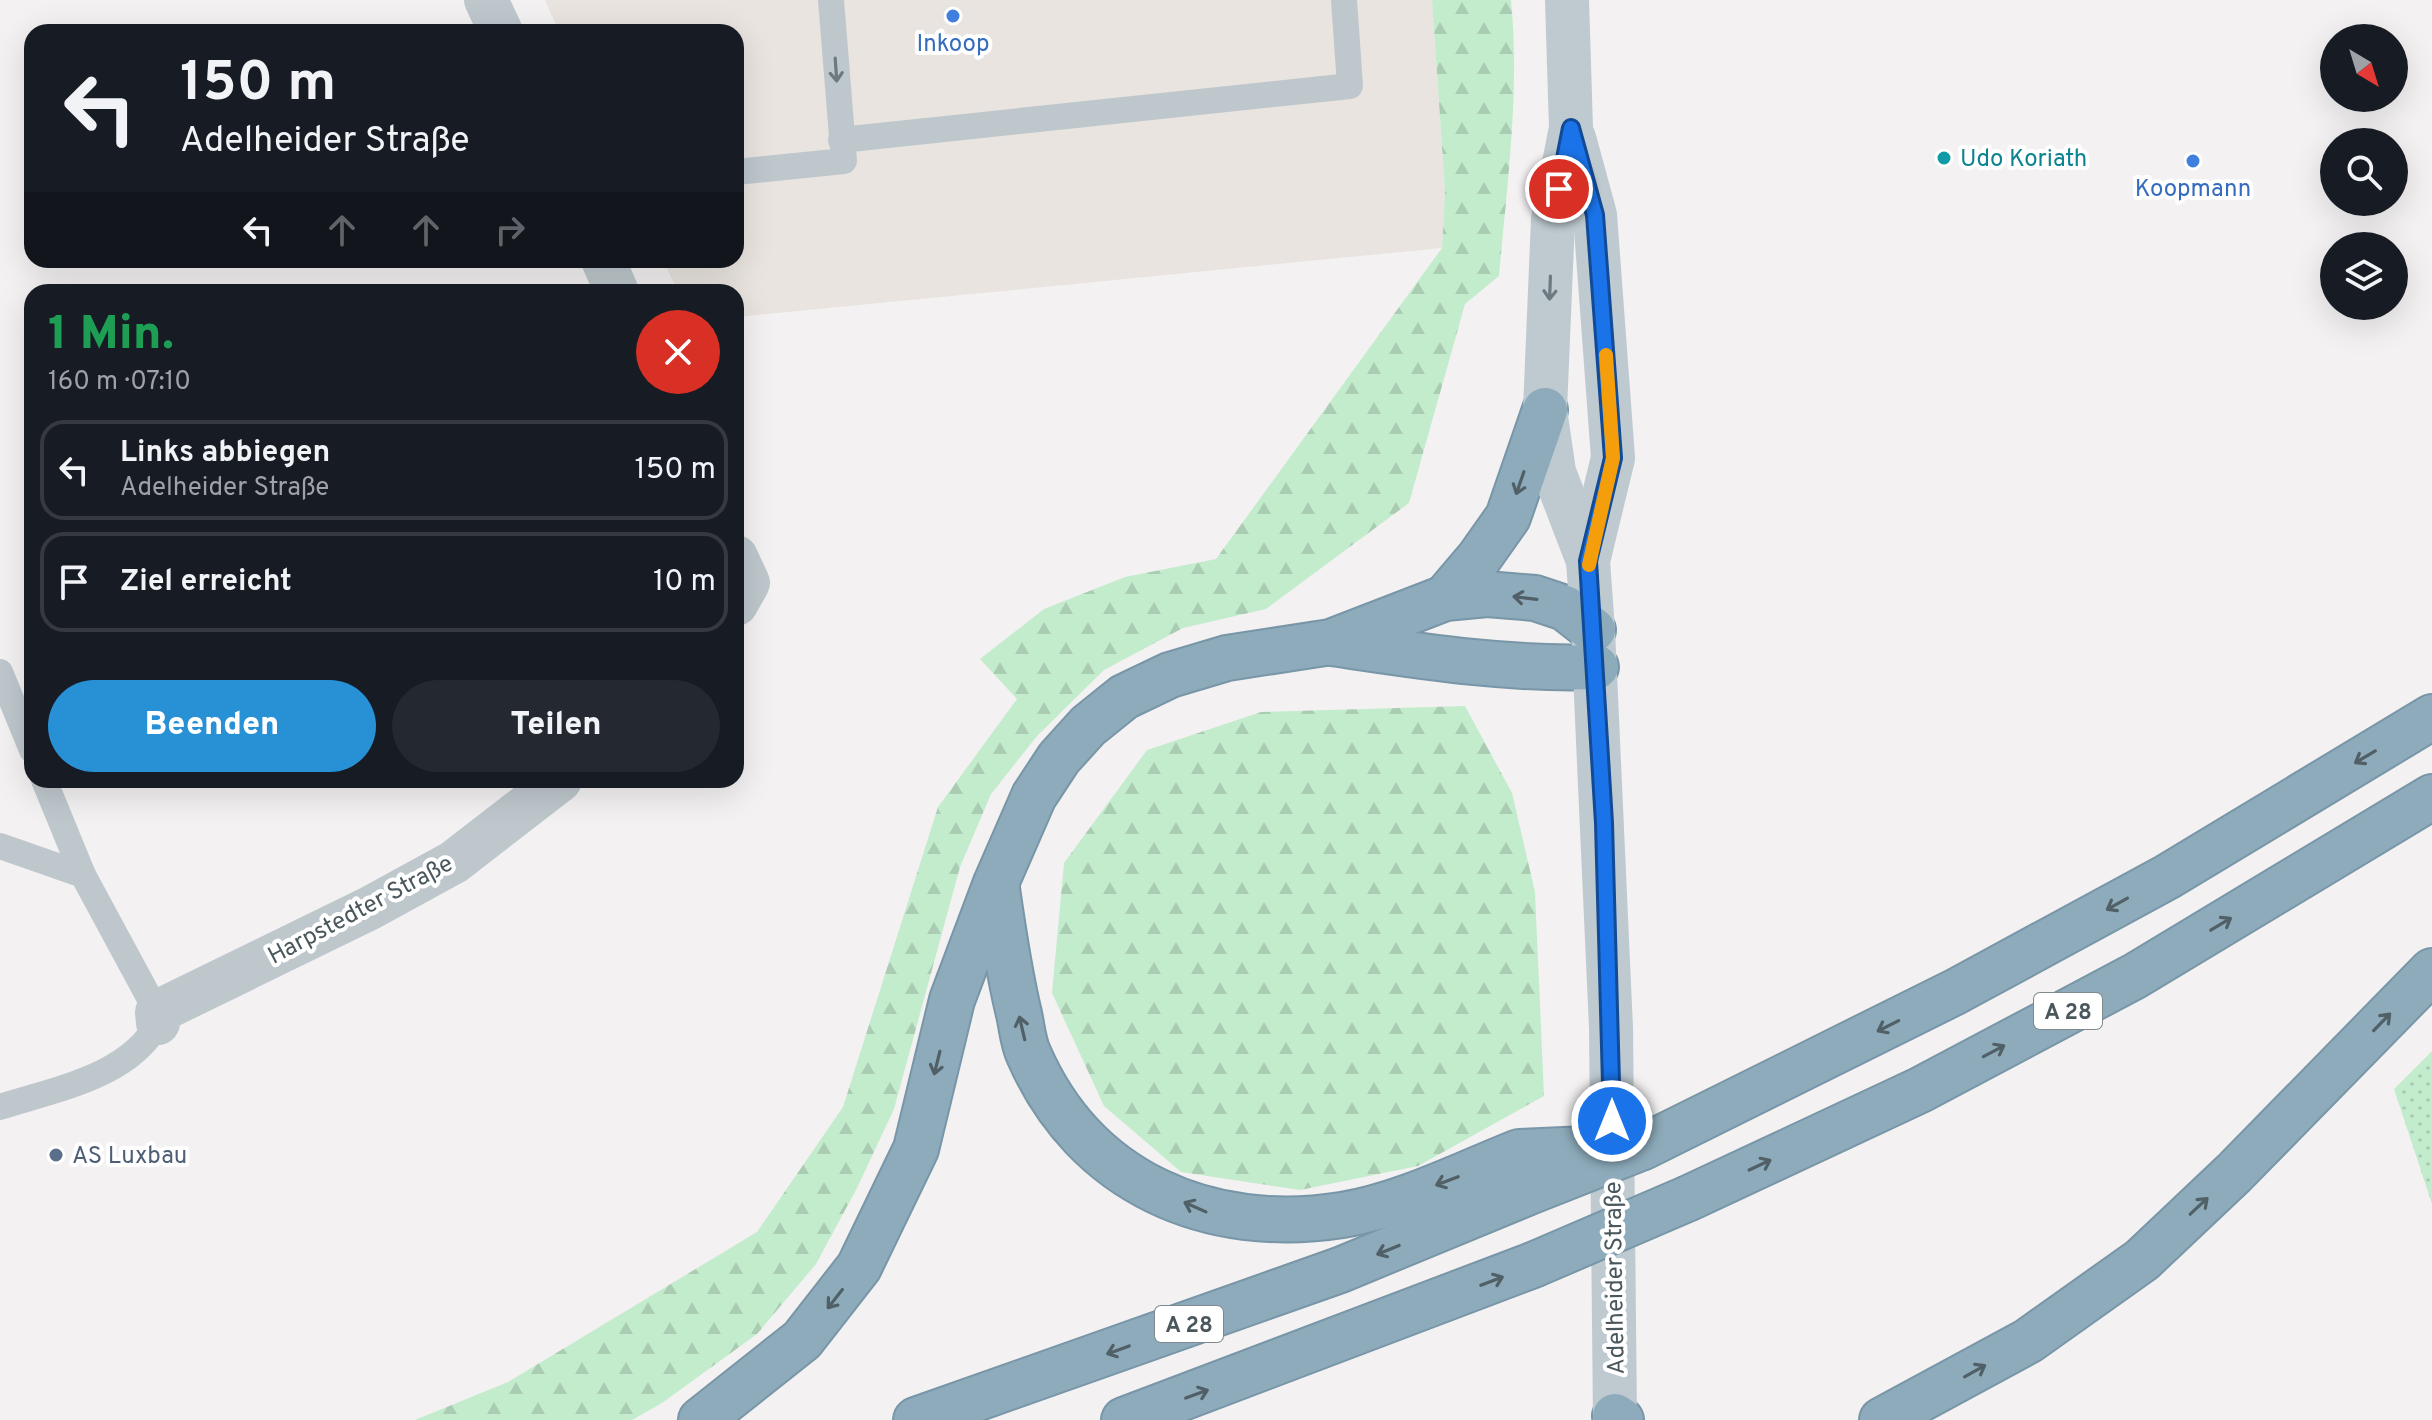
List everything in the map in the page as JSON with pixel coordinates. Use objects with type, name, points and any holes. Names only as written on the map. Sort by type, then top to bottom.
[{"type":"highway","points":[[1445,598],[1508,517],[1545,410]]},
{"type":"highway","points":[[701,1420],[802,1340],[859,1267],[916,1149],[952,1000],[996,883],[1034,796],[1059,758],[1088,726],[1124,697],[1170,675],[1227,658],[1331,642],[1445,598],[1487,594],[1535,598],[1565,608],[1594,649],[1553,668],[1455,661],[1331,642]]},
{"type":"highway","name":"A 28","points":[[916,1420],[1340,1270],[1522,1173],[1643,1147],[1694,1124],[1955,992],[2167,877],[2432,717]]},
{"type":"highway","name":"A 28","points":[[1124,1420],[1533,1265],[1689,1198],[1920,1090],[2135,976],[2432,797]]},
{"type":"highway","points":[[996,883],[1008,967],[1028,1054],[1067,1122],[1122,1173],[1206,1212],[1282,1222],[1345,1215],[1402,1198],[1522,1173]]},
{"type":"highway","points":[[1882,1420],[2028,1341],[2142,1260],[2234,1173],[2432,971]]},
{"type":"main road","name":"Adelheider Straße","points":[[1567,0],[1574,217],[1613,458],[1588,561]]},
{"type":"main road","name":"Adelheider Straße","points":[[1574,217],[1545,410],[1554,472],[1588,561],[1611,1028],[1617,1419]]},
{"type":"street","points":[[486,0],[497,24]]},
{"type":"street","name":"Harpstedter Straße","points":[[157,1017],[454,862],[550,788]]},
{"type":"lane","points":[[744,171],[844,161],[831,0]]},
{"type":"lane","points":[[841,140],[1350,86],[1344,0]]},
{"type":"lane","points":[[0,672],[24,730]]},
{"type":"lane","points":[[0,1107],[114,1067],[147,1044],[157,1017],[83,875],[47,788]]},
{"type":"lane","points":[[0,846],[83,875]]},
{"type":"shaded area","points":[[545,0],[1432,0],[1445,191],[1442,248],[744,316],[744,284],[674,284],[667,268],[744,268],[744,24],[556,24]]},
{"type":"green space","points":[[1432,0],[1511,0],[1513,103],[1499,276],[1465,304],[1409,503],[1266,609],[1183,628],[1104,670],[1037,736],[991,794],[960,867],[894,1109],[857,1188],[816,1264],[757,1334],[662,1403],[632,1420],[415,1420],[508,1382],[757,1232],[843,1107],[938,807],[1017,699],[980,659],[1044,609],[1125,577],[1216,559],[1442,248],[1445,191]]},
{"type":"green space","points":[[1465,706],[1512,793],[1535,892],[1544,1096],[1418,1166],[1300,1190],[1181,1172],[1104,1106],[1052,993],[1064,863],[1147,750],[1261,712]]},
{"type":"green space","points":[[2432,1051],[2432,1204],[2394,1089]]},
{"type":"slow traffic","points":[[1589,565],[1613,458],[1606,355]]},
{"type":"place","name":"Inkoop","points":[[953,16]]},
{"type":"place","name":"Udo Koriath","points":[[1944,158]]},
{"type":"place","name":"Koopmann","points":[[2193,161]]},
{"type":"place","name":"AS Luxbau","points":[[56,1155]]},
{"type":"route","points":[[1559,189],[1571,128],[1595,215],[1613,458],[1588,561],[1604,823],[1612,1121]]}]
